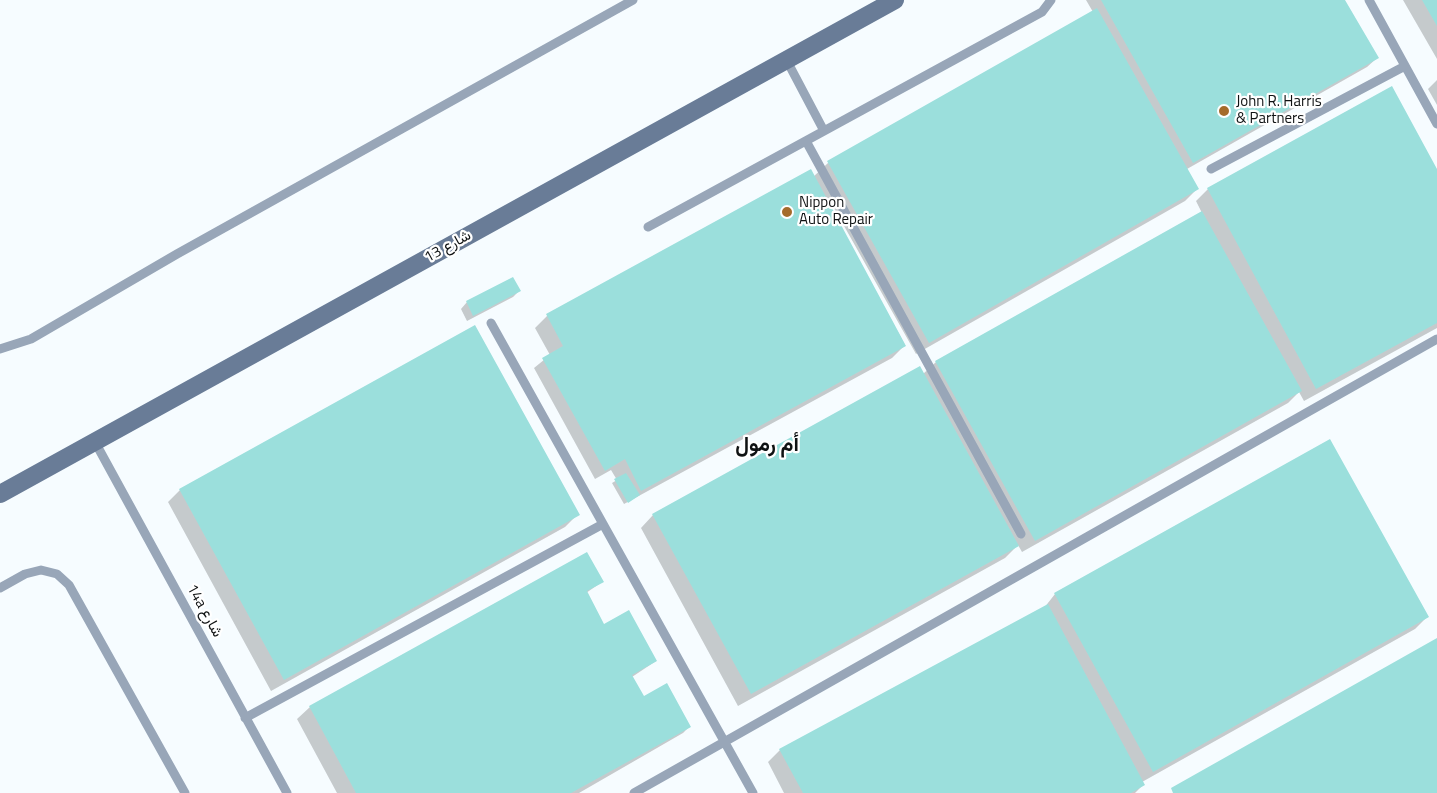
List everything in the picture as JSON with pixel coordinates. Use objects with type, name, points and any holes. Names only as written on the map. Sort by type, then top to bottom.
[{"type":"street","name":"شارع 13","points":[[0,494],[895,0]]},
{"type":"lane","points":[[0,349],[31,339],[188,248],[633,0]]},
{"type":"lane","points":[[648,227],[1042,12],[1051,0]]},
{"type":"lane","points":[[1369,0],[1437,124]]},
{"type":"lane","points":[[786,59],[824,131]]},
{"type":"lane","points":[[1211,169],[1405,66]]},
{"type":"lane","points":[[806,141],[1021,534]]},
{"type":"lane","points":[[491,323],[753,793]]},
{"type":"lane","points":[[634,793],[1437,339]]},
{"type":"lane","name":"14a شارع","points":[[95,442],[287,793]]},
{"type":"lane","points":[[245,718],[603,524]]},
{"type":"lane","points":[[0,588],[25,574],[41,570],[57,574],[69,585],[185,793]]},
{"type":"building","name":"John R. Harris & Partners","points":[[1101,0],[1345,0],[1379,58],[1193,163]]},
{"type":"building","points":[[1422,0],[1437,0],[1437,26]]},
{"type":"building","points":[[1097,8],[1199,189],[929,343],[827,161]]},
{"type":"building","points":[[1392,86],[1437,169],[1437,323],[1316,389],[1207,188]]},
{"type":"building","points":[[811,169],[906,346],[641,491],[625,459],[605,471],[542,358],[563,346],[546,314]]},
{"type":"building","points":[[1202,211],[1302,391],[1035,541],[935,361]]},
{"type":"building","points":[[513,277],[521,291],[473,316],[466,301]]},
{"type":"building","points":[[475,325],[580,515],[284,680],[179,489]]},
{"type":"building","points":[[920,366],[1019,546],[751,694],[652,514]]},
{"type":"building","points":[[1330,439],[1429,617],[1153,772],[1054,593]]},
{"type":"building","points":[[626,473],[640,495],[628,503],[614,479]]},
{"type":"building","points":[[587,552],[604,582],[587,591],[604,624],[629,610],[657,661],[632,675],[644,696],[667,683],[691,727],[571,793],[356,793],[309,706]]},
{"type":"building","points":[[1048,604],[1145,785],[1131,793],[803,793],[779,749]]},
{"type":"building","points":[[1437,638],[1437,793],[1173,793],[1171,788]]},
{"type":"place","name":"John R. Harris & Partners","points":[[1224,111]]},
{"type":"place","name":"Nippon Auto Repair","points":[[787,212]]},
{"type":"district","name":"أم رمول","points":[[767,446]]}]
